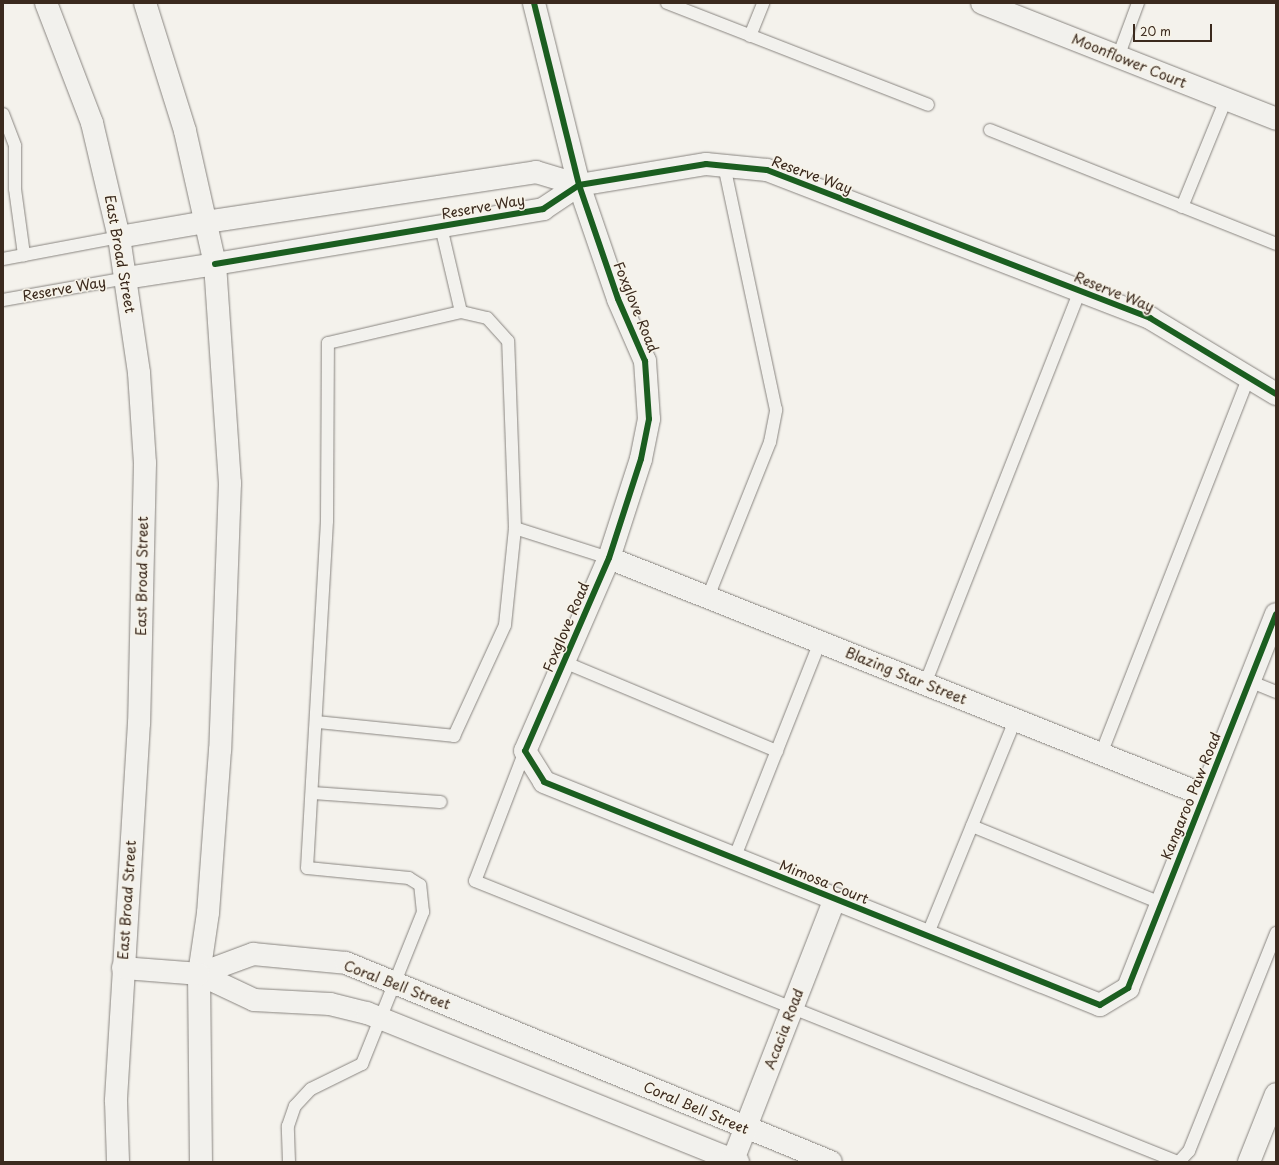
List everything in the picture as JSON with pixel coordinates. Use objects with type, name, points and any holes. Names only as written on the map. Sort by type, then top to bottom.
[{"type":"street","name":"East Broad Street","points":[[46,3],[92,123],[119,236],[140,373],[145,463],[139,723],[116,1101],[118,1162]]},
{"type":"street","points":[[145,3],[185,131],[215,264],[230,483],[220,750],[208,913],[199,974],[201,1162]]},
{"type":"street","name":"Foxglove Road","points":[[525,751],[609,558],[641,459],[649,419],[645,360],[618,299],[579,185],[534,3]]},
{"type":"street","name":"Moonflower Court","points":[[982,3],[1276,119]]},
{"type":"street","name":"Reserve Way","points":[[126,278],[543,209],[579,185],[706,164],[767,170],[1150,318],[1248,379],[1276,394]]},
{"type":"street","name":"Reserve Way","points":[[119,236],[536,172],[579,185]]},
{"type":"street","name":"Blazing Star Street","points":[[609,558],[1204,795]]},
{"type":"street","name":"Kangaroo Paw Road","points":[[1128,988],[1276,614]]},
{"type":"street","name":"Mimosa Court","points":[[525,751],[544,782],[1100,1005],[1128,988]]},
{"type":"street","name":"Acacia Road","points":[[734,1161],[745,1128],[835,899]]},
{"type":"street","name":"Coral Bell Street","points":[[199,974],[253,954],[346,963],[394,981],[745,1128],[831,1162]]},
{"type":"street","points":[[123,968],[199,974],[254,1000],[330,1004],[380,1018],[734,1161]]},
{"type":"street","points":[[1249,1162],[1276,1094]]},
{"type":"lane","points":[[667,3],[928,105]]},
{"type":"lane","points":[[750,36],[763,3]]},
{"type":"lane","points":[[1118,57],[1138,3]]},
{"type":"lane","points":[[1182,207],[1226,99]]},
{"type":"lane","points":[[3,114],[15,146],[9,190],[24,255]]},
{"type":"lane","points":[[990,130],[1276,244]]},
{"type":"lane","points":[[708,597],[770,442],[776,410],[724,166]]},
{"type":"lane","points":[[441,227],[461,312]]},
{"type":"lane","points":[[3,259],[119,236]]},
{"type":"lane","name":"Reserve Way","points":[[3,300],[126,278]]},
{"type":"lane","points":[[925,684],[1080,291]]},
{"type":"lane","points":[[289,1162],[288,1126],[295,1106],[311,1089],[362,1064],[394,981],[423,912],[420,885],[409,878],[307,868],[317,722],[327,521],[328,343],[461,312],[487,318],[508,341],[515,528],[505,625],[454,736],[317,722]]},
{"type":"lane","points":[[1101,754],[1248,379]]},
{"type":"lane","points":[[515,528],[609,558]]},
{"type":"lane","points":[[734,859],[820,642]]},
{"type":"lane","points":[[564,662],[776,751]]},
{"type":"lane","points":[[1249,681],[1276,692]]},
{"type":"lane","points":[[927,936],[1015,720]]},
{"type":"lane","points":[[525,751],[475,881],[1178,1162],[1189,1151],[1276,932]]},
{"type":"lane","points":[[312,793],[441,802]]},
{"type":"lane","points":[[972,826],[1161,903]]},
{"type":"cycle path","points":[[534,3],[579,185],[618,299],[645,361],[649,419],[641,459],[609,558],[525,751],[544,782],[1100,1005],[1128,988],[1276,614]]},
{"type":"cycle path","points":[[215,264],[543,209],[579,185],[706,164],[767,170],[1150,318],[1276,394]]}]
